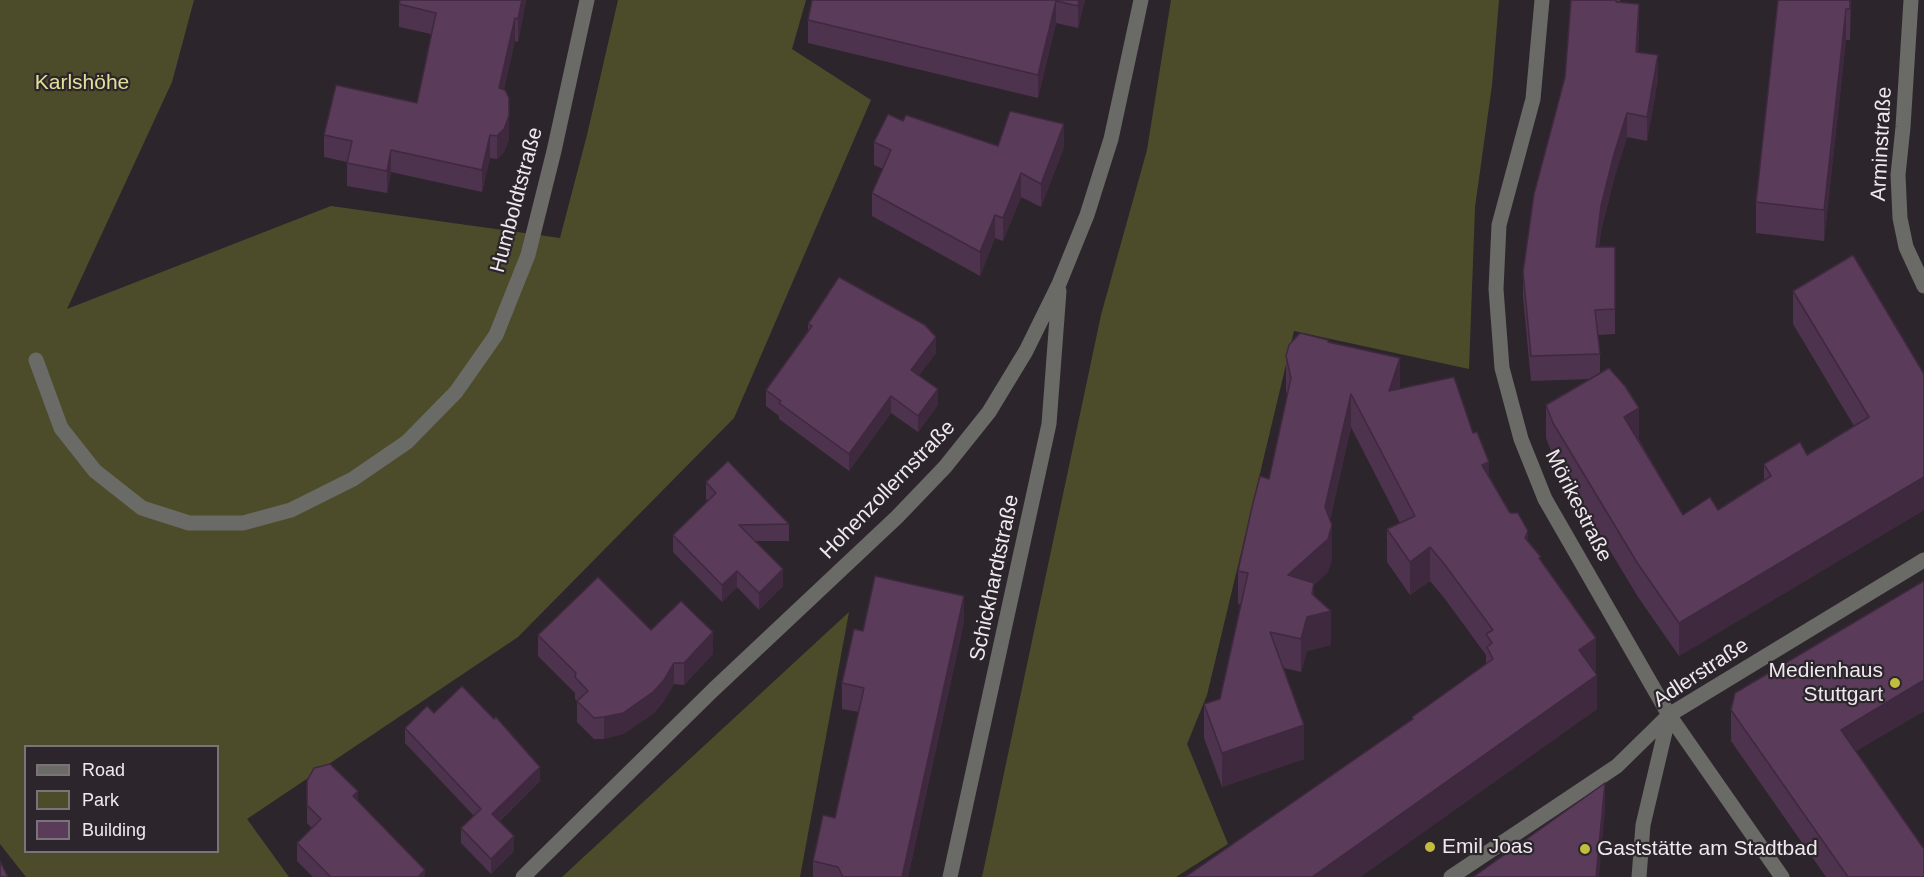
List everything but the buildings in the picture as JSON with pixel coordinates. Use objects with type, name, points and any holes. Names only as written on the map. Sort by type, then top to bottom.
[{"type":"street","name":"Humboldtstraße","points":[[36,360],[61,428],[95,471],[142,508],[189,523],[243,523],[291,510],[353,479],[407,442],[456,392],[496,335],[528,255],[554,151],[587,0]]},
{"type":"street","name":"Hohenzollernstraße","points":[[523,877],[713,690],[897,517],[945,467],[989,412],[1026,351],[1059,284],[1087,215],[1111,139],[1141,0]]},
{"type":"street","name":"Mörikestraße","points":[[1542,0],[1533,99],[1499,225],[1496,289],[1502,368],[1521,439],[1545,499],[1669,715],[1782,877]]},
{"type":"street","name":"Arminstraße","points":[[1911,0],[1898,175],[1900,218],[1906,247],[1924,286]]},
{"type":"street","name":"Schickhardtstraße","points":[[950,877],[1016,584],[1049,424],[1059,284]]},
{"type":"street","name":"Adlerstraße","points":[[1451,877],[1617,766],[1669,715],[1924,560]]},
{"type":"street","points":[[1639,877],[1643,825],[1669,715]]},
{"type":"green space","name":"Karlshöhe","points":[[0,0],[194,0],[172,82],[67,309],[331,206],[560,238],[587,135],[618,0],[806,0],[792,49],[871,100],[734,418],[518,637],[247,819],[289,877],[26,877],[0,844]]},
{"type":"green space","points":[[1171,0],[1499,0],[1492,85],[1475,207],[1469,369],[1294,331],[1207,695],[1187,744],[1228,844],[1176,877],[982,877],[1101,315],[1147,150]]},
{"type":"green space","points":[[849,612],[800,877],[562,877]]},
{"type":"place","name":"Medienhaus Stuttgart","points":[[1895,683]]},
{"type":"place","name":"Emil Joas","points":[[1430,847]]},
{"type":"place","name":"Gaststätte am Stadtbad","points":[[1585,849]]}]
